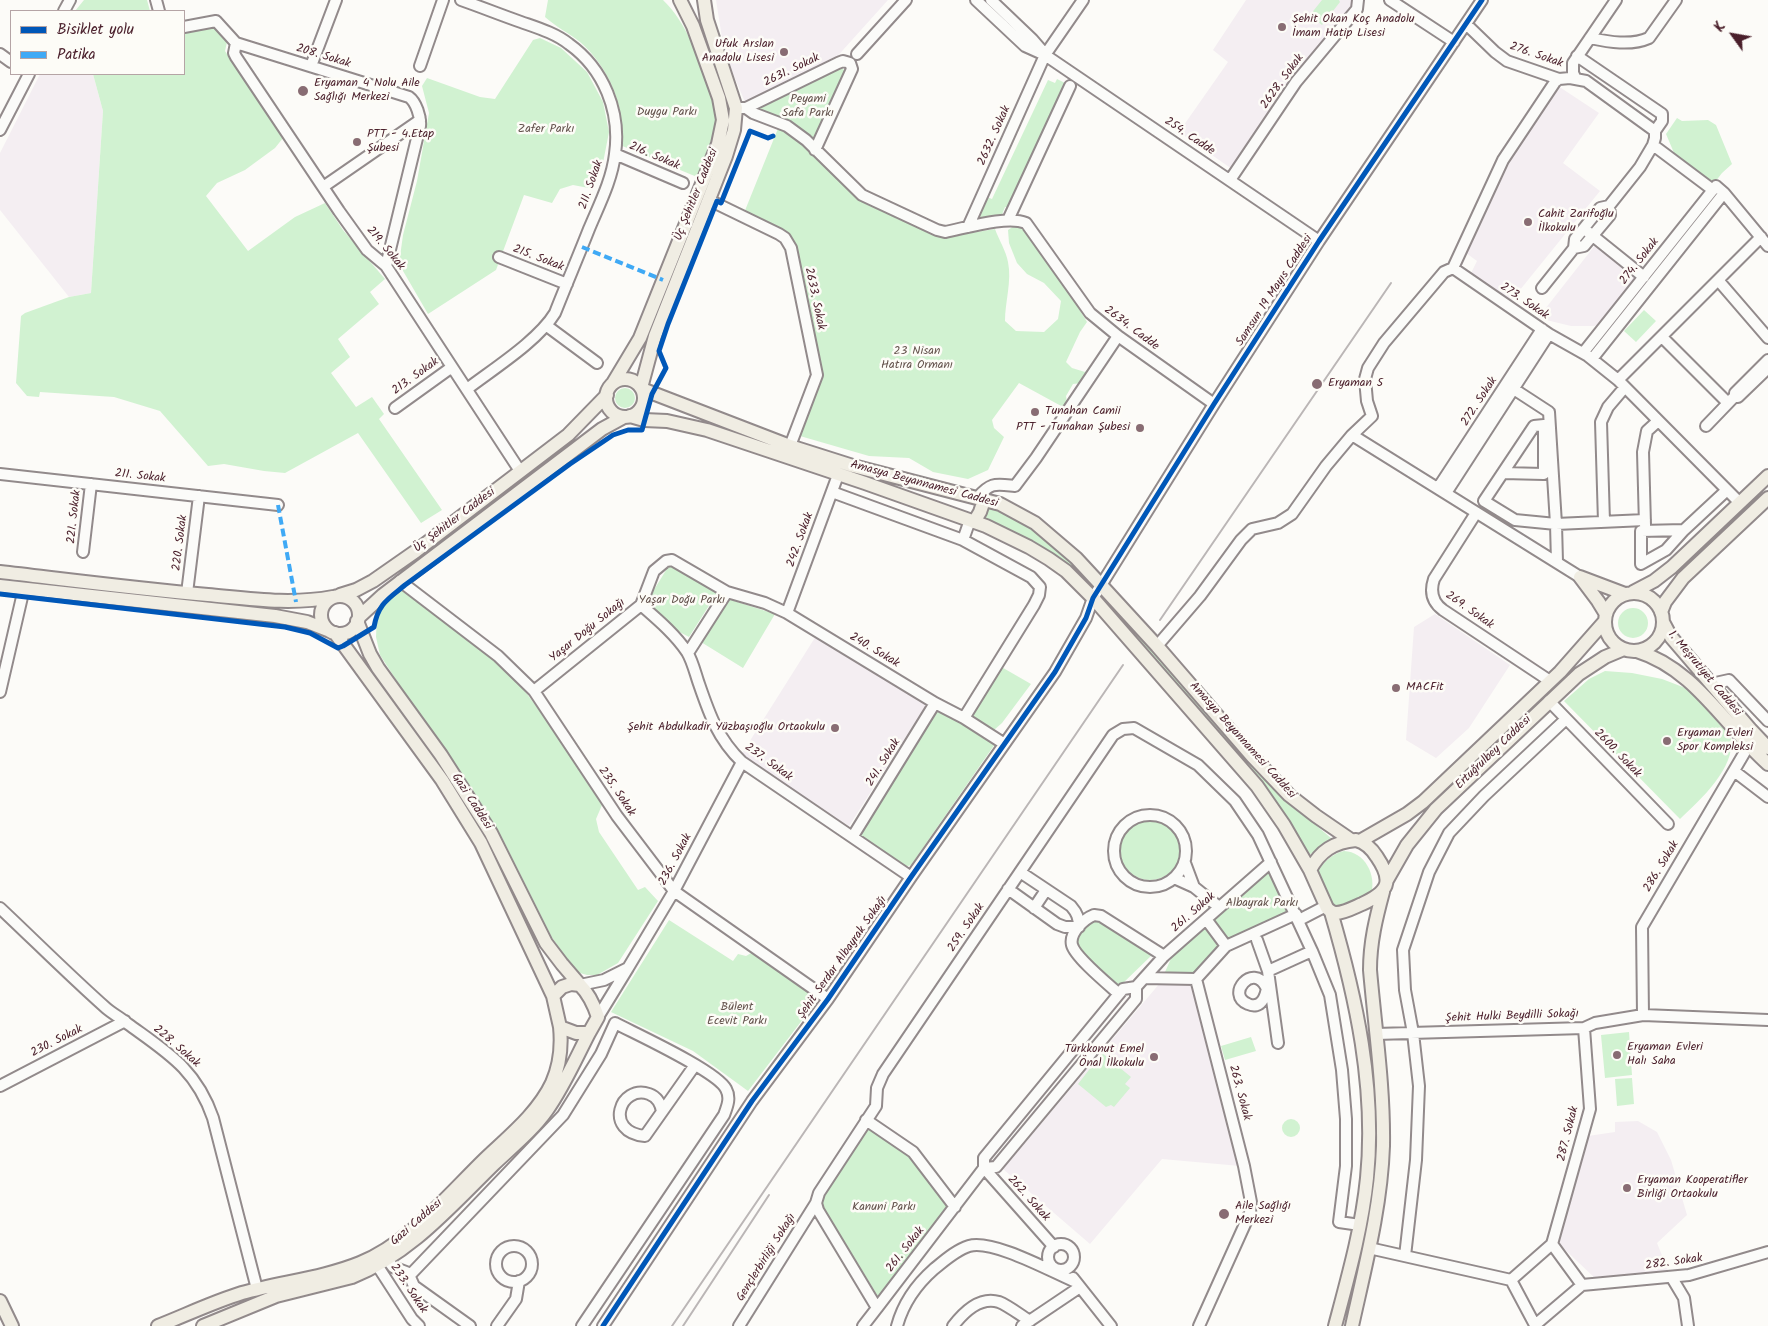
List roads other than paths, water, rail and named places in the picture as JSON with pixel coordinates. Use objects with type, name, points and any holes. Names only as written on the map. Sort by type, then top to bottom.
[{"type":"main road","name":"Üç Şehitler Caddesi","points":[[0,572],[187,593],[296,602],[337,596],[356,590],[392,568],[568,435],[610,389],[640,338],[718,144],[723,120],[719,98],[693,26],[680,0]]},
{"type":"main road","name":"Üç Şehitler Caddesi","points":[[641,388],[655,336],[726,156],[741,108],[707,20],[704,0]]},
{"type":"main road","points":[[625,379],[631,380],[641,388],[644,399],[640,410],[627,416],[618,415],[609,407],[610,389],[625,379]]},
{"type":"main road","name":"Amasya Beyannamesi Caddesi","points":[[641,388],[790,446],[853,466],[1000,504],[1035,523],[1076,558],[1157,646],[1252,756],[1290,795],[1316,816],[1356,841]]},
{"type":"main road","name":"Üç Şehitler Caddesi","points":[[358,619],[400,582],[602,429],[627,416]]},
{"type":"main road","name":"Amasya Beyannamesi Caddesi","points":[[627,416],[644,420],[667,421],[707,430],[969,520],[1009,537],[1048,559],[1066,571],[1093,598],[1257,786],[1284,825],[1310,870]]},
{"type":"main road","points":[[1605,618],[1612,602],[1654,581],[1672,567],[1768,476]]},
{"type":"main road","points":[[969,520],[964,508],[978,498]]},
{"type":"main road","points":[[1580,577],[1598,601],[1605,618],[1607,632],[1611,639],[1630,650],[1645,648],[1658,638],[1665,602],[1683,578],[1768,498]]},
{"type":"main road","points":[[1580,577],[1629,593],[1642,594],[1657,604],[1662,617]]},
{"type":"main road","points":[[0,586],[282,617],[307,622],[332,632],[352,630],[358,619],[358,608],[346,596],[337,596],[328,600],[322,610],[322,621],[332,632]]},
{"type":"main road","name":"1. Meşrutiyet Caddesi","points":[[1662,617],[1671,637],[1768,748]]},
{"type":"main road","name":"Ertuğrulbey Caddesi","points":[[1356,841],[1407,814],[1422,802],[1550,681],[1605,618]]},
{"type":"main road","name":"Gazi Caddesi","points":[[358,619],[370,654],[378,668],[441,755],[490,833],[546,943],[580,985]]},
{"type":"main road","name":"Gazi Caddesi","points":[[332,632],[442,780],[481,842],[553,996]]},
{"type":"main road","name":"1. Meşrutiyet Caddesi","points":[[1630,650],[1662,660],[1680,672],[1768,764]]},
{"type":"main road","name":"Ertuğrulbey Caddesi","points":[[1385,886],[1407,845],[1436,809],[1579,674],[1605,657],[1630,650]]},
{"type":"main road","points":[[1335,1326],[1360,1225],[1367,1178],[1369,1148],[1367,1093],[1362,1048],[1351,987],[1328,909],[1310,870],[1319,856],[1341,842],[1356,841],[1373,851],[1380,862],[1385,886],[1374,925],[1370,949],[1370,970],[1383,1121],[1383,1148],[1369,1248],[1352,1326]]},
{"type":"main road","points":[[1328,909],[1338,913],[1358,906],[1377,897],[1385,886]]},
{"type":"main road","points":[[566,985],[580,985],[592,1002],[598,1017],[589,1033],[576,1033],[560,1027],[553,996],[558,989],[566,985]]},
{"type":"main road","name":"Gazi Caddesi","points":[[158,1326],[228,1298],[257,1289],[382,1259],[535,1109],[552,1083],[558,1066],[561,1052],[560,1027]]},
{"type":"main road","name":"Gazi Caddesi","points":[[203,1326],[276,1296],[352,1277],[422,1234],[539,1120],[563,1084],[589,1033]]},
{"type":"main road","points":[[228,1298],[234,1313]]},
{"type":"main road","points":[[0,1302],[12,1326]]},
{"type":"street","points":[[311,66],[336,0]]},
{"type":"street","points":[[420,66],[444,0]]},
{"type":"street","name":"211. Sokak","points":[[460,0],[554,35],[570,44],[588,61],[602,80],[610,99],[615,120],[615,154],[609,180],[555,313],[547,326],[467,389]]},
{"type":"street","points":[[857,54],[906,0]]},
{"type":"street","points":[[976,0],[1025,46],[1045,55]]},
{"type":"street","points":[[991,0],[1032,39],[1045,55]]},
{"type":"street","name":"2632. Sokak","points":[[968,227],[1045,55],[1083,0]]},
{"type":"street","points":[[1390,0],[1454,42]]},
{"type":"street","name":"Samsun 19 Mayıs Caddesi","points":[[1093,598],[1214,404],[1319,241],[1482,0]]},
{"type":"street","points":[[1576,79],[1572,68],[1573,63],[1616,0]]},
{"type":"street","points":[[1590,38],[1610,43],[1643,41],[1650,38],[1676,0]]},
{"type":"street","name":"2628. Sokak","points":[[1230,180],[1296,82],[1357,9],[1358,1]]},
{"type":"street","points":[[185,27],[216,21],[236,43]]},
{"type":"street","name":"276. Sokak","points":[[1466,24],[1507,61],[1559,79],[1576,79],[1586,82],[1655,131]]},
{"type":"street","name":"208. Sokak","points":[[236,43],[411,98],[420,120]]},
{"type":"street","name":"219. Sokak","points":[[236,43],[234,52],[236,57],[367,250],[386,266],[520,471]]},
{"type":"street","name":"254. Cadde","points":[[1045,55],[1319,241]]},
{"type":"street","name":"276. Sokak","points":[[1577,56],[1662,114],[1662,121],[1655,131],[1656,138],[1653,145]]},
{"type":"street","name":"2631. Sokak","points":[[741,108],[838,62],[850,62],[852,69],[815,150]]},
{"type":"street","points":[[0,130],[28,75]]},
{"type":"street","points":[[1157,646],[1200,596],[1241,540],[1252,529],[1278,524],[1292,514],[1326,466],[1352,435],[1372,416],[1367,401],[1365,379],[1368,368],[1384,343],[1438,279],[1444,272],[1453,268],[1502,160],[1555,82],[1559,79]]},
{"type":"street","points":[[741,108],[787,126],[806,140],[854,188],[872,201],[941,231],[1008,220],[1070,86]]},
{"type":"street","points":[[323,187],[420,120]]},
{"type":"street","points":[[386,266],[419,131],[420,120]]},
{"type":"street","points":[[1542,288],[1574,248],[1575,239],[1600,208],[1609,206],[1640,167],[1653,145],[1724,193],[1768,246]]},
{"type":"street","name":"216. Sokak","points":[[615,154],[683,183]]},
{"type":"street","name":"274. Sokak","points":[[1588,356],[1644,277],[1714,188]]},
{"type":"street","name":"274. Sokak","points":[[1588,356],[1724,193]]},
{"type":"street","name":"2633. Sokak","points":[[709,200],[779,234],[785,238],[791,248],[817,374],[790,446]]},
{"type":"street","points":[[1574,248],[1584,246],[1610,214],[1609,206]]},
{"type":"street","name":"2634. Cadde","points":[[1008,220],[1019,220],[1028,224],[1090,313],[1118,336],[1214,404]]},
{"type":"street","points":[[1584,228],[1644,277]]},
{"type":"street","points":[[1604,522],[1601,422],[1621,383],[1662,337],[1761,237]]},
{"type":"street","name":"215. Sokak","points":[[499,257],[567,284]]},
{"type":"street","name":"273. Sokak","points":[[1453,268],[1546,332],[1588,356],[1621,383],[1740,503]]},
{"type":"street","points":[[1718,280],[1768,338]]},
{"type":"street","points":[[547,326],[598,363]]},
{"type":"street","name":"272. Sokak","points":[[1442,490],[1546,332]]},
{"type":"street","points":[[978,498],[990,486],[995,484],[1015,486],[1118,336]]},
{"type":"street","points":[[1662,337],[1731,400]]},
{"type":"street","points":[[1706,426],[1768,360]]},
{"type":"street","name":"213. Sokak","points":[[395,408],[452,367]]},
{"type":"street","points":[[1731,400],[1738,397],[1768,368]]},
{"type":"street","points":[[1510,387],[1550,412],[1557,562]]},
{"type":"street","points":[[1658,421],[1647,431],[1642,452],[1645,525],[1641,531],[1641,564],[1666,550],[1684,530],[1727,490]]},
{"type":"street","points":[[1502,473],[1544,474],[1544,425],[1534,426],[1502,473],[1484,501],[1515,520],[1556,524],[1604,522],[1684,530]]},
{"type":"street","points":[[1352,435],[1580,577]]},
{"type":"street","name":"211. Sokak","points":[[0,474],[278,505]]},
{"type":"street","name":"242. Sokak","points":[[787,613],[838,475]]},
{"type":"street","name":"221. Sokak","points":[[83,552],[91,484]]},
{"type":"street","points":[[832,492],[963,540],[1031,577],[1040,587],[1039,595],[1034,605],[964,718]]},
{"type":"street","name":"220. Sokak","points":[[187,593],[199,496]]},
{"type":"street","name":"269. Sokak","points":[[1476,513],[1434,579],[1432,593],[1435,602],[1443,610],[1550,681]]},
{"type":"street","points":[[963,540],[969,520]]},
{"type":"street","name":"240. Sokak","points":[[666,560],[676,562],[727,592],[765,603],[787,613],[935,703],[964,718],[1003,744]]},
{"type":"street","name":"Yaşar Doğu Sokağı","points":[[534,691],[641,605],[654,571],[666,560]]},
{"type":"street","name":"235. Sokak","points":[[400,582],[498,656],[534,691],[616,816],[674,891],[828,1000]]},
{"type":"street","points":[[0,692],[25,589]]},
{"type":"street","points":[[688,653],[727,592]]},
{"type":"street","name":"Şehit Serdar Albayrak Sokağı","points":[[603,1326],[752,1101],[828,1000],[911,876],[1055,672],[1086,618],[1093,598]]},
{"type":"street","name":"237. Sokak","points":[[641,605],[664,625],[688,653],[716,730],[742,762],[911,876]]},
{"type":"street","points":[[1711,684],[1729,680],[1768,721]]},
{"type":"street","name":"2600. Sokak","points":[[1549,701],[1668,824]]},
{"type":"street","name":"241. Sokak","points":[[853,836],[935,703]]},
{"type":"street","points":[[1405,1256],[1416,1160],[1418,1086],[1413,1033],[1405,990],[1403,950],[1429,872],[1448,833],[1484,796],[1566,719]]},
{"type":"street","name":"259. Sokak","points":[[816,1203],[819,1193],[878,1102],[877,1088],[883,1074],[1117,731],[1134,728],[1198,765],[1235,801],[1246,816],[1271,862]]},
{"type":"street","name":"286. Sokak","points":[[1642,1015],[1642,927],[1749,745]]},
{"type":"street","name":"236. Sokak","points":[[598,1017],[674,891],[742,762]]},
{"type":"street","points":[[1734,771],[1768,797]]},
{"type":"street","points":[[1147,814],[1159,815],[1170,820],[1179,828],[1185,839],[1187,851],[1185,863],[1174,878],[1161,886],[1149,888],[1137,885],[1126,878],[1114,858],[1114,846],[1118,834],[1125,824],[1136,817],[1147,814]]},
{"type":"street","points":[[1271,862],[1330,995],[1342,1070],[1346,1119],[1346,1166],[1339,1222],[1360,1225]]},
{"type":"street","name":"261. Sokak","points":[[877,1308],[984,1168],[984,1158],[1123,989],[1136,987],[1164,956],[1271,862]]},
{"type":"street","points":[[1185,863],[1194,886]]},
{"type":"street","points":[[1020,872],[1071,906],[1076,912],[1079,926]]},
{"type":"street","points":[[1174,878],[1194,886],[1219,907]]},
{"type":"street","points":[[1008,890],[1064,927],[1079,926]]},
{"type":"street","points":[[1034,908],[1046,890]]},
{"type":"street","name":"228. Sokak","points":[[0,908],[108,1010],[177,1062],[193,1078],[205,1096],[213,1118],[257,1289]]},
{"type":"street","points":[[1144,978],[1196,979],[1226,946],[1297,917],[1328,909]]},
{"type":"street","points":[[1119,994],[1077,955],[1072,945],[1073,937],[1079,926],[1094,915],[1101,916],[1164,956]]},
{"type":"street","points":[[1206,919],[1226,946]]},
{"type":"street","points":[[1257,940],[1268,971],[1268,987],[1278,1043]]},
{"type":"street","points":[[1268,971],[1312,951]]},
{"type":"street","points":[[580,985],[604,980],[628,968]]},
{"type":"street","name":"263. Sokak","points":[[1196,979],[1244,1166],[1251,1202],[1250,1213],[1199,1326]]},
{"type":"street","name":"261. Sokak","points":[[984,1168],[996,1167],[1136,999],[1136,987]]},
{"type":"street","name":"Şehit Hulki Beydilli Sokağı","points":[[1376,1034],[1584,1028],[1596,1023],[1642,1015],[1768,1020]]},
{"type":"street","name":"230. Sokak","points":[[0,1086],[125,1022]]},
{"type":"street","points":[[470,1326],[414,1286],[410,1278],[411,1274],[563,1115],[601,1054],[615,1023],[713,1076],[726,1089],[728,1106],[724,1115],[582,1326]]},
{"type":"street","name":"287. Sokak","points":[[1552,1244],[1590,1109],[1584,1028]]},
{"type":"street","points":[[662,1112],[661,1106],[652,1096],[640,1092],[633,1094],[623,1102],[620,1115],[624,1127],[629,1132],[645,1136],[662,1112],[695,1065]]},
{"type":"street","points":[[1061,1065],[1073,1075]]},
{"type":"street","points":[[1042,1087],[1054,1097]]},
{"type":"street","points":[[866,1120],[913,1152],[955,1207]]},
{"type":"street","name":"262. Sokak","points":[[984,1168],[1054,1246],[1066,1245],[1073,1251],[1073,1263],[1067,1269]]},
{"type":"street","points":[[816,1203],[818,1210],[877,1308],[863,1326]]},
{"type":"street","name":"Gençlerbirliği Sokağı","points":[[739,1326],[816,1203]]},
{"type":"street","points":[[897,1326],[906,1304],[928,1274],[952,1255],[968,1246],[978,1244],[995,1248],[1078,1285]]},
{"type":"street","points":[[1552,1244],[1582,1285],[1535,1325],[1512,1280],[1552,1244]]},
{"type":"street","points":[[1054,1246],[1049,1254],[1052,1265],[1059,1270],[1067,1269],[1110,1326]]},
{"type":"street","points":[[1369,1248],[1512,1280]]},
{"type":"street","name":"282. Sokak","points":[[1582,1285],[1672,1278],[1708,1270],[1768,1252]]},
{"type":"street","points":[[382,1259],[393,1267],[411,1274]]},
{"type":"street","name":"233. Sokak","points":[[382,1259],[412,1319],[419,1326]]},
{"type":"street","points":[[1672,1278],[1684,1298],[1688,1326]]},
{"type":"street","points":[[497,1326],[516,1299],[519,1281]]},
{"type":"street","points":[[953,1326],[968,1309],[988,1301],[998,1302],[1026,1323],[1078,1285]]},
{"type":"railway","points":[[1160,620],[1391,283]]},
{"type":"railway","points":[[672,1326],[1123,665]]},
{"type":"railway","points":[[683,1326],[769,1195]]},
{"type":"place","name":"Şehit Okan Koç Anadolu İmam Hatip Lisesi","points":[[1282,27]]},
{"type":"place","name":"Ufuk Arslan Anadolu Lisesi","points":[[784,52]]},
{"type":"place","name":"Eryaman 4 Nolu Aile Sağlığı Merkezi","points":[[303,91]]},
{"type":"place","name":"PTT - 4.Etap Şubesi","points":[[357,142]]},
{"type":"place","name":"Cahit Zarifoğlu İlkokulu","points":[[1528,222]]},
{"type":"place","name":"Eryaman 5","points":[[1317,384]]},
{"type":"place","name":"Tunahan Camii","points":[[1035,412]]},
{"type":"place","name":"PTT - Tunahan Şubesi","points":[[1140,428]]},
{"type":"place","name":"MACFit","points":[[1396,688]]},
{"type":"place","name":"Şehit Abdulkadir Yüzbaşıoğlu Ortaokulu","points":[[835,728]]},
{"type":"place","name":"Eryaman Evleri Spor Kompleksi","points":[[1667,741]]},
{"type":"place","name":"Eryaman Evleri Halı Saha","points":[[1617,1055]]},
{"type":"place","name":"Türkkonut Emel Önal İlkokulu","points":[[1154,1057]]},
{"type":"place","name":"Eryaman Kooperatifler Birliği Ortaokulu","points":[[1627,1188]]},
{"type":"place","name":"Aile Sağlığı Merkezi","points":[[1224,1214]]},
{"type":"park label","name":"Peyami Safa Parkı","points":[[808,107]]},
{"type":"park label","name":"Duygu Parkı","points":[[667,113]]},
{"type":"park label","name":"Zafer Parkı","points":[[546,130]]},
{"type":"park label","name":"23 Nisan Hatıra Ormanı","points":[[917,359]]},
{"type":"park label","name":"Yaşar Doğu Parkı","points":[[682,601]]},
{"type":"park label","name":"Albayrak Parkı","points":[[1262,904]]},
{"type":"park label","name":"Bülent Ecevit Parkı","points":[[737,1015]]},
{"type":"park label","name":"Kanuni Parkı","points":[[884,1208]]}]
